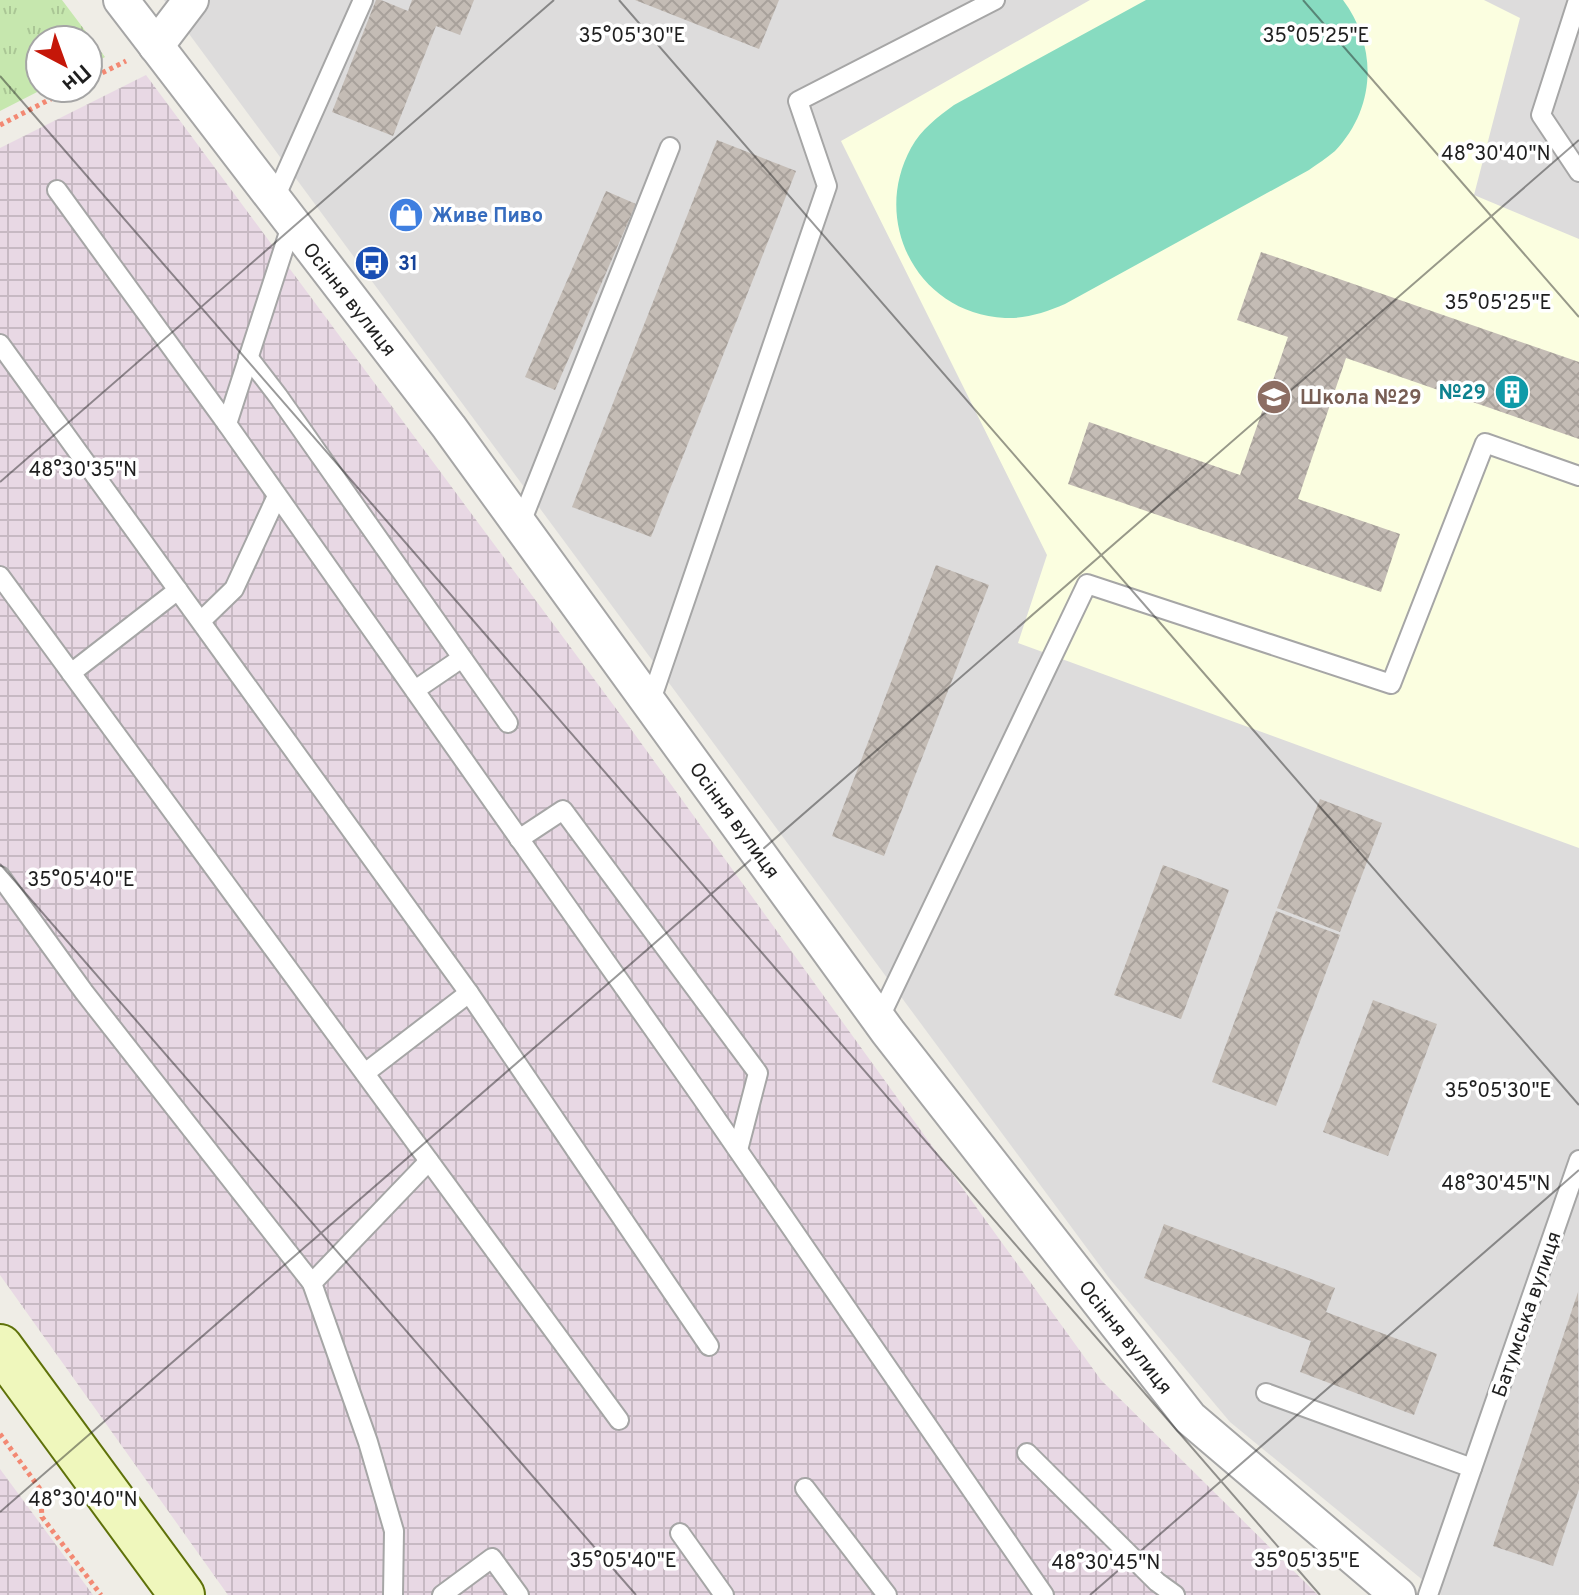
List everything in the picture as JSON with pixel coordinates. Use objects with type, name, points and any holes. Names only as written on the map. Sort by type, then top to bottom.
[{"type":"street","name":"Осіння вулиця","points":[[121,0],[449,427],[879,1019],[1190,1418],[1404,1595]]},
{"type":"street","points":[[156,46],[191,0]]},
{"type":"street","points":[[0,1347],[182,1595]]},
{"type":"lane","points":[[227,424],[248,357],[283,211],[363,0]]},
{"type":"lane","points":[[650,703],[827,186],[798,101],[995,0]]},
{"type":"lane","points":[[1578,0],[1541,115],[1579,172]]},
{"type":"lane","points":[[520,525],[670,147]]},
{"type":"lane","points":[[57,190],[415,690],[738,1150],[1044,1595]]},
{"type":"lane","points":[[0,344],[469,993],[709,1346]]},
{"type":"lane","points":[[248,357],[508,723]]},
{"type":"lane","points":[[879,1019],[1087,584],[1391,684],[1485,443],[1579,476]]},
{"type":"lane","points":[[201,621],[234,589],[277,496]]},
{"type":"lane","points":[[0,576],[619,1420]]},
{"type":"lane","points":[[71,673],[178,590]]},
{"type":"lane","points":[[415,690],[462,658]]},
{"type":"lane","points":[[519,839],[563,810],[758,1073],[738,1150]]},
{"type":"lane","points":[[0,876],[84,992],[312,1283],[368,1442],[394,1531],[393,1595]]},
{"type":"lane","points":[[365,1073],[469,993]]},
{"type":"lane","name":"Батумська вулиця","points":[[1404,1595],[1472,1468],[1579,1160]]},
{"type":"lane","points":[[312,1283],[429,1161]]},
{"type":"lane","points":[[1266,1393],[1472,1468]]},
{"type":"lane","points":[[1027,1453],[1157,1582],[1175,1595]]},
{"type":"lane","points":[[805,1488],[887,1595]]},
{"type":"lane","points":[[680,1533],[724,1595]]},
{"type":"lane","points":[[442,1595],[492,1558],[519,1595]]},
{"type":"path","points":[[0,125],[41,104]]},
{"type":"path","points":[[0,1434],[40,1489],[42,1517],[101,1595]]},
{"type":"shaded area","points":[[164,0],[1579,0],[1579,1595],[1441,1595],[1230,1422],[1109,1278]]},
{"type":"shaded area","name":"Школа №29","points":[[1090,0],[1484,0],[1520,18],[1474,195],[1579,239],[1579,848],[1018,643],[1047,555],[841,141]]},
{"type":"shaded area","points":[[146,75],[623,718],[1101,1380],[1318,1595],[228,1595],[0,1275],[0,148],[88,104],[104,104],[104,96]]},
{"type":"shaded area","points":[[0,1469],[93,1595],[0,1595]]},
{"type":"green space","points":[[0,0],[62,0],[80,24],[24,24],[24,99],[0,111]]},
{"type":"green space","points":[[1146,0],[1343,0],[1362,37],[1368,77],[1365,97],[1349,134],[1335,151],[1309,170],[1065,304],[1036,314],[1005,318],[975,313],[948,300],[927,282],[910,260],[900,234],[896,206],[900,177],[915,141],[954,105]]},
{"type":"building","points":[[376,0],[408,11],[412,0],[474,0],[460,35],[436,26],[393,136],[332,112]]},
{"type":"building","points":[[635,0],[779,0],[759,49]]},
{"type":"building","points":[[717,140],[796,171],[651,537],[572,507]]},
{"type":"building","points":[[606,191],[636,204],[555,390],[525,377]]},
{"type":"building","name":"№29","points":[[1261,252],[1579,362],[1579,439],[1346,358],[1298,499],[1400,534],[1381,592],[1068,484],[1089,422],[1240,475],[1288,337],[1237,320]]},
{"type":"building","points":[[936,565],[989,585],[884,856],[832,836]]},
{"type":"building","points":[[1320,799],[1382,823],[1340,932],[1277,908]]},
{"type":"building","points":[[1163,865],[1229,890],[1181,1019],[1114,995]]},
{"type":"building","points":[[1276,911],[1340,935],[1276,1106],[1212,1082]]},
{"type":"building","points":[[1373,1000],[1437,1024],[1388,1156],[1323,1132]]},
{"type":"building","points":[[1164,1224],[1335,1288],[1326,1312],[1437,1354],[1414,1415],[1300,1372],[1311,1341],[1144,1278]]},
{"type":"building","points":[[1578,1292],[1579,1489],[1553,1566],[1493,1546]]},
{"type":"place","name":"Живе Пиво","points":[[406,215]]},
{"type":"place","name":"31","points":[[372,263]]},
{"type":"place","name":"№29","points":[[1512,392]]},
{"type":"place","name":"Школа №29","points":[[1274,397]]}]
